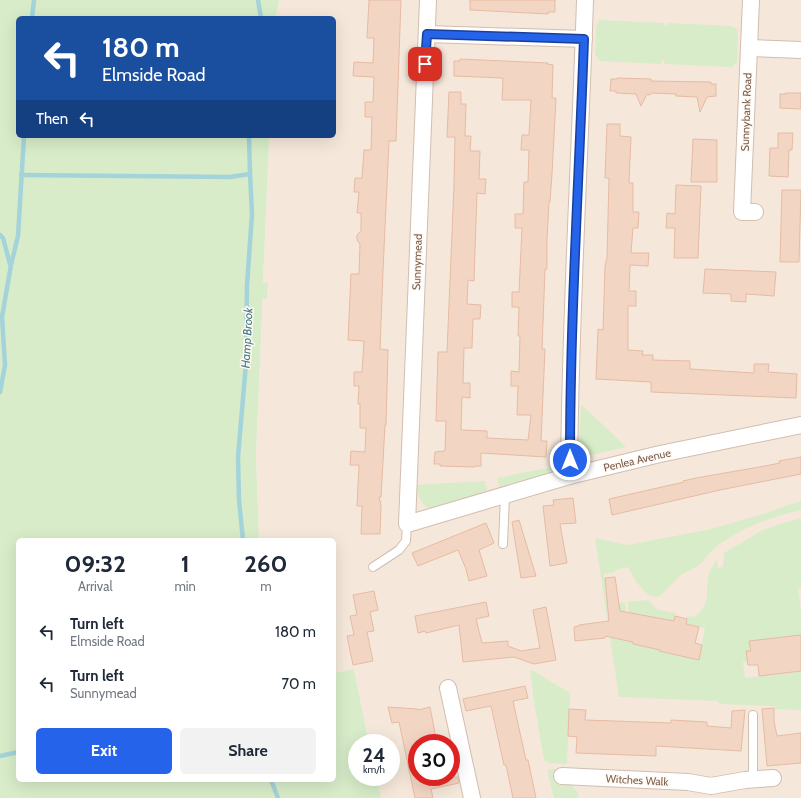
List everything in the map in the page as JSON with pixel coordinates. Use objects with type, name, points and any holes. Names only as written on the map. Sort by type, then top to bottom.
[{"type":"street","name":"Sunnymead","points":[[407,524],[428,0]]},
{"type":"street","points":[[569,476],[576,215],[585,0]]},
{"type":"street","name":"Sunnybank Road","points":[[751,0],[742,212],[755,212]]},
{"type":"street","points":[[427,34],[584,39]]},
{"type":"street","points":[[749,48],[801,50]]},
{"type":"street","name":"Penlea Avenue","points":[[407,524],[569,476],[660,454],[801,425]]},
{"type":"street","points":[[448,688],[472,798]]},
{"type":"street","name":"Witches Walk","points":[[562,776],[688,782],[712,792],[754,779],[773,778]]},
{"type":"lane","points":[[503,544],[505,495]]},
{"type":"lane","points":[[373,567],[399,550],[406,541],[407,524]]},
{"type":"lane","points":[[753,715],[754,779]]},
{"type":"shaded area","points":[[279,0],[801,0],[801,798],[381,798],[379,786],[400,786],[400,734],[367,734],[354,669],[336,673],[336,538],[259,538],[256,454],[262,299],[267,299],[268,283],[263,283],[269,138],[336,138],[336,16],[276,16]]},
{"type":"green space","points":[[0,0],[279,0],[276,16],[16,16],[16,138],[269,138],[263,283],[268,283],[267,299],[262,299],[256,454],[259,538],[16,538],[16,782],[336,782],[336,673],[354,669],[367,734],[348,734],[348,786],[379,786],[381,798],[0,798]]},
{"type":"green space","points":[[599,20],[664,23],[664,26],[667,26],[668,23],[732,26],[737,29],[738,33],[737,62],[732,67],[729,67],[664,64],[665,61],[662,60],[661,64],[600,61],[595,55],[596,26]]},
{"type":"green space","points":[[581,404],[626,447],[587,456],[579,446]]},
{"type":"green space","points":[[558,466],[547,474],[499,487],[497,478]]},
{"type":"green space","points":[[485,481],[487,490],[437,509],[428,508],[424,505],[417,494],[415,485]]},
{"type":"green space","points":[[801,501],[801,510],[756,524],[725,541],[713,550],[700,564],[681,575],[660,596],[652,596],[643,590],[628,567],[604,574],[608,604],[625,603],[626,614],[620,628],[618,639],[633,642],[633,644],[660,651],[699,659],[705,628],[686,624],[687,616],[694,617],[700,612],[706,603],[709,574],[717,560],[718,568],[723,567],[724,553],[763,530],[801,518],[801,588],[798,588],[801,611],[801,648],[749,642],[751,651],[747,651],[748,662],[743,662],[745,678],[801,671],[801,710],[774,709],[774,706],[720,704],[717,701],[619,697],[595,538],[627,545],[633,544],[711,529]]},
{"type":"green space","points":[[648,600],[658,610],[676,613],[674,621],[629,614],[628,602]]},
{"type":"green space","points":[[530,669],[570,693],[567,764],[549,763],[544,760]]},
{"type":"green space","points":[[547,770],[559,770],[577,791],[579,798],[554,798]]},
{"type":"building","points":[[369,0],[401,0],[396,141],[389,141],[383,271],[380,349],[388,350],[386,425],[381,497],[379,497],[381,505],[380,534],[361,534],[362,506],[357,506],[359,465],[350,465],[351,451],[365,452],[366,428],[360,428],[360,404],[358,404],[359,386],[354,386],[354,372],[362,372],[364,341],[348,340],[351,274],[359,274],[360,244],[357,240],[357,235],[361,231],[361,213],[357,213],[359,192],[354,192],[355,178],[362,178],[364,150],[371,150],[372,117],[365,117],[365,102],[373,102],[374,77],[353,76],[354,62],[373,63],[374,38],[367,38]]},
{"type":"building","points":[[470,0],[555,0],[555,12],[548,12],[548,14],[470,10]]},
{"type":"building","points":[[460,59],[548,63],[547,64],[553,65],[552,98],[556,98],[547,239],[547,269],[545,269],[542,349],[545,349],[541,441],[547,441],[546,457],[481,453],[481,466],[475,467],[440,466],[440,464],[434,464],[435,452],[445,451],[446,421],[436,421],[438,352],[447,352],[454,185],[455,137],[447,137],[449,92],[461,92],[461,104],[466,104],[465,136],[471,136],[470,151],[480,151],[479,179],[486,179],[485,194],[477,193],[474,281],[468,280],[467,304],[481,305],[480,319],[473,319],[472,348],[464,348],[463,383],[470,383],[470,398],[462,397],[461,430],[487,431],[487,438],[528,440],[531,415],[517,415],[518,386],[511,386],[511,371],[519,372],[519,307],[512,307],[512,292],[519,292],[522,228],[515,228],[515,214],[523,214],[524,182],[528,182],[529,150],[521,150],[522,135],[529,135],[531,100],[502,100],[503,78],[454,76],[454,61],[460,61]]},
{"type":"building","points":[[611,79],[651,79],[651,81],[711,82],[711,84],[716,84],[716,96],[707,97],[700,112],[697,97],[676,96],[676,94],[647,94],[641,106],[636,94],[616,93],[616,91],[610,91]]},
{"type":"building","points":[[785,93],[801,93],[801,109],[780,108],[780,94],[786,94]]},
{"type":"building","points":[[607,124],[620,124],[620,136],[631,137],[629,183],[633,183],[633,212],[639,212],[638,228],[633,228],[631,253],[649,253],[648,266],[630,265],[629,291],[636,291],[636,306],[628,306],[628,350],[643,351],[642,355],[653,355],[653,360],[690,361],[690,369],[754,373],[754,364],[769,364],[768,372],[797,374],[796,398],[651,392],[651,382],[596,379],[598,329],[603,330],[605,266],[607,258],[609,178],[605,178]]},
{"type":"building","points":[[778,133],[793,133],[792,150],[789,150],[788,177],[769,176],[770,148],[778,148]]},
{"type":"building","points":[[693,139],[717,140],[717,182],[691,182]]},
{"type":"building","points":[[676,185],[701,186],[698,258],[674,258],[675,228],[666,228],[667,213],[675,214]]},
{"type":"building","points":[[782,190],[801,190],[799,262],[780,262]]},
{"type":"building","points":[[705,269],[776,272],[774,296],[746,294],[746,302],[731,301],[731,294],[703,293]]},
{"type":"building","points":[[801,457],[801,474],[720,490],[612,515],[609,499],[696,478],[780,463],[779,461]]},
{"type":"building","points":[[573,498],[576,523],[560,524],[567,563],[550,566],[543,506],[554,505],[553,500]]},
{"type":"building","points":[[519,520],[536,576],[521,578],[512,522]]},
{"type":"building","points":[[486,523],[494,543],[479,550],[487,576],[469,581],[458,550],[418,566],[412,553]]},
{"type":"building","points":[[615,577],[620,611],[674,621],[675,616],[687,619],[686,624],[699,627],[695,643],[702,645],[699,660],[605,636],[605,638],[575,641],[574,627],[609,621],[605,578]]},
{"type":"building","points":[[374,591],[378,610],[370,612],[374,631],[367,632],[373,661],[353,665],[347,636],[354,635],[350,616],[357,615],[353,595]]},
{"type":"building","points":[[486,602],[489,616],[476,619],[482,643],[508,641],[508,646],[521,651],[540,648],[533,610],[546,607],[556,660],[534,664],[514,657],[463,662],[459,625],[426,633],[425,631],[418,633],[415,616]]},
{"type":"building","points":[[801,635],[801,671],[759,676],[758,665],[748,665],[746,651],[751,651],[749,641]]},
{"type":"building","points":[[525,686],[528,698],[513,701],[536,798],[513,798],[491,706],[466,711],[463,699]]},
{"type":"building","points":[[388,707],[418,710],[430,707],[435,734],[408,734],[408,765],[399,722],[392,723]]},
{"type":"building","points":[[774,708],[774,721],[777,736],[801,733],[801,763],[767,766],[762,709]]},
{"type":"building","points":[[569,709],[586,710],[585,720],[671,723],[671,720],[707,722],[707,726],[731,728],[732,711],[745,710],[741,751],[656,746],[656,756],[576,753],[577,737],[568,736]]},
{"type":"building","points":[[412,786],[445,786],[431,789],[433,798],[415,798]]},
{"type":"waterway","points":[[32,16],[34,0]]},
{"type":"waterway","name":"Hamp Brook","points":[[258,0],[261,16]]},
{"type":"waterway","points":[[0,392],[5,365],[2,317],[11,265],[18,236],[24,138]]},
{"type":"waterway","name":"Hamp Brook","points":[[243,538],[239,500],[238,457],[246,363],[247,285],[252,214],[249,138]]},
{"type":"waterway","points":[[21,175],[230,177],[250,174]]},
{"type":"waterway","points":[[0,235],[3,238],[10,264]]},
{"type":"waterway","points":[[0,756],[16,752]]},
{"type":"waterway","name":"Hamp Brook","points":[[272,782],[278,798]]},
{"type":"route","points":[[425,64],[427,34],[584,39],[576,207],[570,460]]}]
